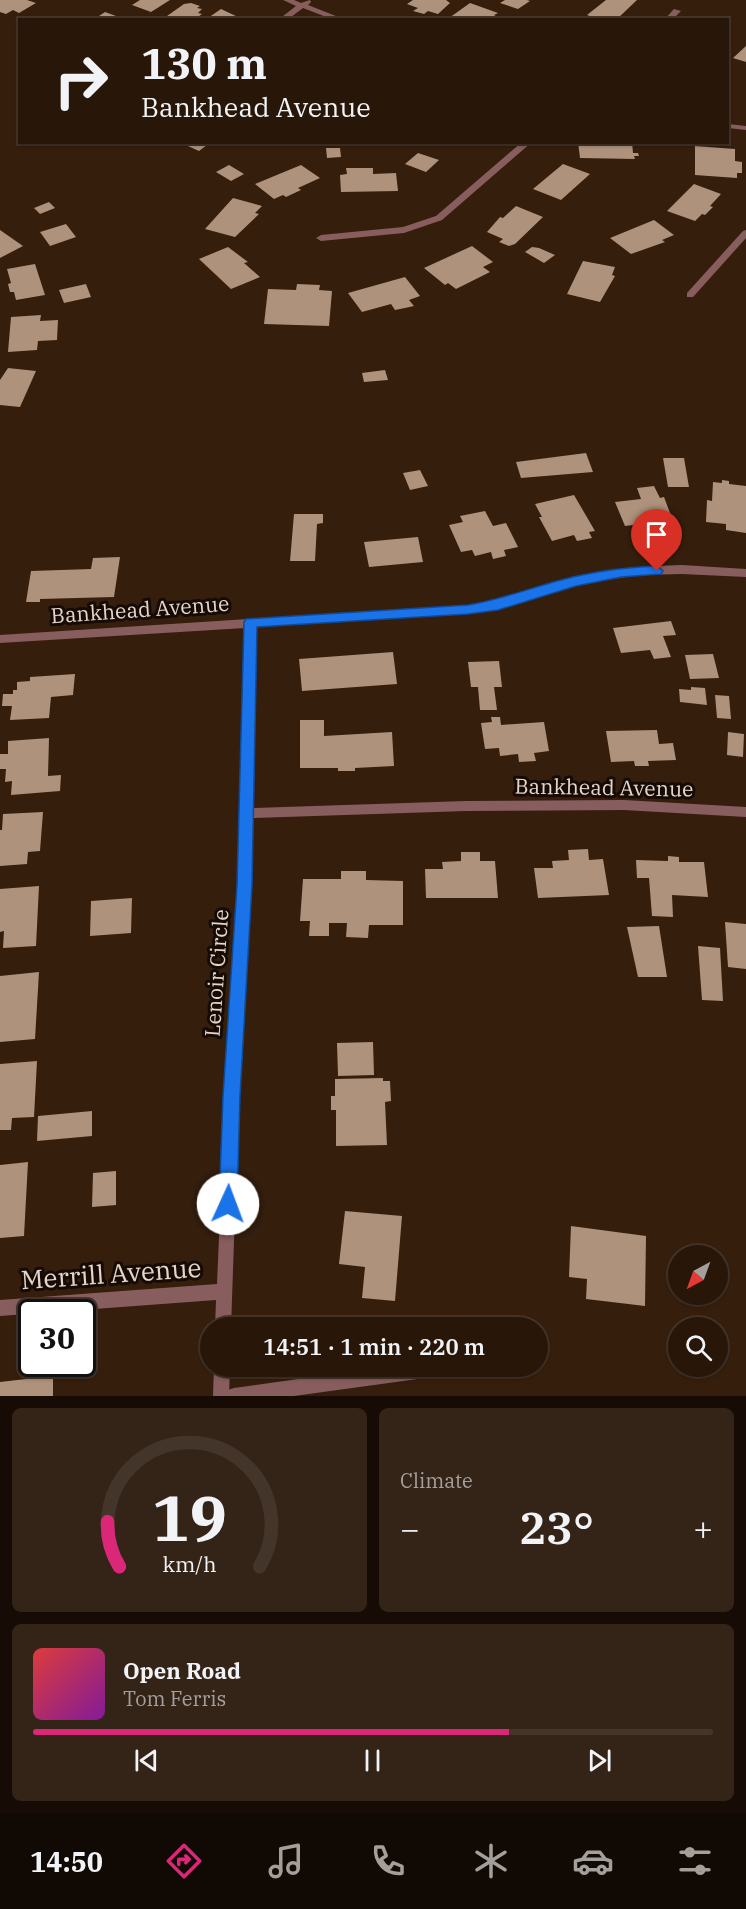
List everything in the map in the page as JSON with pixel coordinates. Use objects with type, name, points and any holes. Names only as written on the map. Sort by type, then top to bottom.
[{"type":"street","points":[[287,0],[338,18]]},
{"type":"street","points":[[284,18],[310,0]]},
{"type":"street","points":[[670,18],[677,11]]},
{"type":"street","points":[[729,126],[746,128]]},
{"type":"street","points":[[321,238],[404,230],[440,218],[526,144]]},
{"type":"street","points":[[690,295],[746,232]]},
{"type":"street","name":"Bankhead Avenue","points":[[0,639],[468,609],[498,605],[576,581],[621,573],[675,570],[746,573]]},
{"type":"street","name":"Lenoir Circle","points":[[224,1317],[232,1096],[245,885],[251,622]]},
{"type":"street","name":"Bankhead Avenue","points":[[246,813],[466,806],[613,805],[746,812]]},
{"type":"street","name":"Merrill Avenue","points":[[0,1308],[225,1291]]},
{"type":"street","points":[[221,1396],[222,1377]]},
{"type":"street","points":[[234,1396],[373,1377]]},
{"type":"building","points":[[0,0],[27,0],[36,3],[19,13],[13,10],[6,14],[0,12]]},
{"type":"building","points":[[140,0],[170,0],[151,12],[132,5]]},
{"type":"building","points":[[413,0],[446,0],[450,3],[438,14],[428,11],[424,14],[413,11],[418,8],[407,4]]},
{"type":"building","points":[[505,0],[530,1],[518,9],[500,3]]},
{"type":"building","points":[[606,0],[637,0],[618,18],[595,18],[587,15]]},
{"type":"building","points":[[191,3],[200,6],[197,8],[202,9],[198,13],[202,14],[196,18],[167,16],[184,4]]},
{"type":"building","points":[[470,3],[498,13],[494,15],[499,18],[449,18]]},
{"type":"building","points":[[221,9],[238,17],[237,18],[208,18]]},
{"type":"building","points":[[105,12],[116,16],[113,18],[96,18]]},
{"type":"building","points":[[746,46],[746,62],[733,58]]},
{"type":"building","points":[[183,144],[208,144],[199,151]]},
{"type":"building","points":[[578,144],[632,144],[633,153],[638,153],[639,156],[634,156],[635,159],[580,158]]},
{"type":"building","points":[[695,146],[735,149],[735,161],[742,162],[742,173],[737,173],[737,178],[695,175]]},
{"type":"building","points":[[326,148],[340,148],[341,157],[327,158]]},
{"type":"building","points":[[418,153],[439,160],[426,172],[405,164]]},
{"type":"building","points":[[563,164],[590,174],[561,200],[533,189]]},
{"type":"building","points":[[229,165],[244,174],[231,181],[216,172]]},
{"type":"building","points":[[301,165],[320,178],[298,188],[301,190],[286,197],[283,195],[274,199],[255,184]]},
{"type":"building","points":[[346,168],[373,168],[373,174],[396,173],[398,191],[341,192],[340,175],[347,174]]},
{"type":"building","points":[[694,184],[721,194],[705,215],[702,214],[695,221],[667,211]]},
{"type":"building","points":[[233,198],[262,206],[255,213],[259,214],[235,237],[205,229]]},
{"type":"building","points":[[49,202],[55,208],[40,214],[34,208]]},
{"type":"building","points":[[516,206],[543,217],[515,244],[509,246],[499,242],[503,239],[487,232],[500,217],[503,218]]},
{"type":"building","points":[[654,220],[674,235],[662,240],[665,242],[631,254],[610,238]]},
{"type":"building","points":[[66,224],[76,237],[50,246],[40,232]]},
{"type":"building","points":[[0,230],[23,246],[0,258]]},
{"type":"building","points":[[472,246],[493,262],[483,267],[490,272],[456,289],[448,283],[445,285],[424,268]]},
{"type":"building","points":[[228,247],[248,262],[244,263],[260,277],[231,289],[199,259]]},
{"type":"building","points":[[532,247],[555,255],[544,263],[525,252]]},
{"type":"building","points":[[583,261],[615,267],[612,275],[615,276],[600,302],[567,294]]},
{"type":"building","points":[[35,264],[45,295],[16,300],[14,292],[10,292],[8,284],[11,283],[7,269]]},
{"type":"building","points":[[405,277],[420,296],[409,300],[414,306],[395,310],[391,304],[362,312],[348,293]]},
{"type":"building","points":[[86,284],[91,297],[64,303],[59,290]]},
{"type":"building","points":[[297,284],[320,285],[319,290],[332,291],[329,326],[264,324],[268,289],[296,290]]},
{"type":"building","points":[[41,315],[40,321],[58,320],[57,340],[38,341],[37,350],[8,352],[11,317]]},
{"type":"building","points":[[8,368],[36,371],[20,407],[0,405],[0,380]]},
{"type":"building","points":[[385,370],[388,380],[364,382],[362,373]]},
{"type":"building","points":[[586,453],[593,472],[521,478],[516,462]]},
{"type":"building","points":[[663,458],[684,458],[689,487],[668,487]]},
{"type":"building","points":[[420,470],[428,486],[410,490],[403,473]]},
{"type":"building","points":[[722,480],[729,481],[729,484],[746,486],[746,533],[726,530],[726,524],[706,522],[707,500],[712,501],[713,482],[722,483]]},
{"type":"building","points":[[654,486],[660,498],[664,497],[673,521],[662,522],[664,529],[651,530],[648,523],[625,526],[615,502],[641,499],[637,488]]},
{"type":"building","points":[[574,495],[595,531],[589,532],[592,538],[577,541],[574,535],[552,541],[535,504]]},
{"type":"building","points":[[485,511],[493,526],[506,523],[518,547],[504,550],[506,556],[493,559],[491,552],[475,556],[472,550],[461,552],[449,525],[463,522],[460,516]]},
{"type":"building","points":[[294,514],[323,514],[323,523],[317,524],[315,561],[290,561]]},
{"type":"building","points":[[418,537],[423,562],[369,567],[364,542]]},
{"type":"building","points":[[120,557],[114,597],[40,599],[40,602],[26,602],[31,571],[91,569],[93,558]]},
{"type":"building","points":[[671,621],[676,635],[663,636],[671,657],[654,659],[650,650],[621,653],[613,628]]},
{"type":"building","points":[[393,652],[397,684],[302,691],[299,659]]},
{"type":"building","points":[[713,654],[719,678],[690,679],[685,655]]},
{"type":"building","points":[[499,661],[502,687],[494,687],[497,710],[480,710],[478,687],[471,687],[468,662]]},
{"type":"building","points":[[75,674],[73,695],[51,697],[49,718],[10,720],[12,706],[2,706],[3,694],[13,694],[13,690],[17,690],[17,682],[30,681],[30,677]]},
{"type":"building","points":[[691,687],[705,688],[707,705],[680,702],[679,689],[691,690]]},
{"type":"building","points":[[715,695],[729,696],[731,719],[717,718]]},
{"type":"building","points":[[491,717],[500,717],[501,725],[544,722],[549,751],[534,753],[536,761],[519,762],[518,754],[500,756],[499,748],[485,749],[481,723],[492,722]]},
{"type":"building","points":[[300,720],[324,720],[324,736],[392,732],[394,766],[355,768],[355,771],[338,771],[338,768],[300,768]]},
{"type":"building","points":[[657,730],[659,744],[673,743],[676,760],[648,761],[649,766],[635,766],[634,761],[611,762],[606,731]]},
{"type":"building","points":[[728,732],[744,734],[743,757],[727,755]]},
{"type":"building","points":[[49,738],[48,776],[61,775],[60,791],[11,795],[12,781],[5,782],[6,769],[0,769],[0,754],[8,754],[8,741]]},
{"type":"building","points":[[43,812],[40,851],[28,852],[27,864],[0,866],[0,830],[2,830],[3,814]]},
{"type":"building","points":[[588,849],[589,860],[603,859],[609,895],[538,898],[534,868],[553,868],[552,861],[569,860],[568,850]]},
{"type":"building","points":[[461,852],[480,852],[480,861],[495,861],[498,898],[426,898],[425,869],[443,869],[442,862],[461,861]]},
{"type":"building","points":[[668,856],[679,857],[679,862],[704,862],[708,897],[672,895],[673,917],[652,916],[649,878],[637,878],[636,860],[668,861]]},
{"type":"building","points":[[341,871],[366,871],[366,880],[403,881],[403,925],[369,925],[368,938],[346,937],[347,923],[329,923],[329,936],[309,936],[310,921],[300,921],[303,879],[341,879]]},
{"type":"building","points":[[39,886],[36,946],[3,948],[4,931],[0,932],[0,889]]},
{"type":"building","points":[[132,898],[131,933],[90,936],[91,901]]},
{"type":"building","points":[[725,922],[746,924],[746,969],[728,967]]},
{"type":"building","points":[[659,926],[667,977],[638,977],[627,927]]},
{"type":"building","points":[[698,946],[720,948],[723,1001],[702,1000]]},
{"type":"building","points":[[39,972],[35,1039],[0,1042],[0,976]]},
{"type":"building","points":[[373,1042],[374,1075],[338,1076],[337,1043]]},
{"type":"building","points":[[37,1061],[34,1117],[12,1118],[11,1130],[0,1130],[0,1064]]},
{"type":"building","points":[[383,1078],[383,1081],[390,1081],[391,1101],[385,1102],[387,1145],[336,1146],[336,1110],[331,1110],[331,1096],[335,1096],[335,1079]]},
{"type":"building","points":[[92,1111],[92,1136],[37,1141],[38,1116]]},
{"type":"building","points":[[28,1162],[24,1236],[0,1238],[0,1165]]},
{"type":"building","points":[[116,1171],[116,1205],[92,1207],[93,1173]]},
{"type":"building","points":[[345,1211],[402,1216],[395,1301],[362,1298],[365,1267],[339,1264]]},
{"type":"building","points":[[571,1226],[646,1236],[645,1306],[586,1299],[587,1279],[569,1277]]},
{"type":"building","points":[[53,1377],[53,1396],[0,1396],[0,1382]]},
{"type":"route","points":[[228,1204],[245,885],[251,622],[468,609],[498,605],[576,581],[621,573],[657,571]]}]
